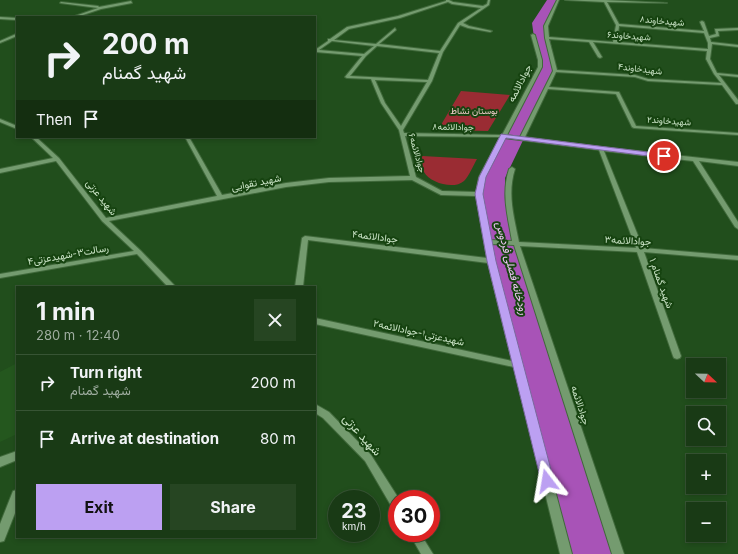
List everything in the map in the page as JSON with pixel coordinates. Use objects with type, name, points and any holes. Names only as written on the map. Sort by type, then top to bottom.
[{"type":"street","name":"جوادالائمه۶","points":[[479,194],[441,193],[413,178],[402,132],[430,81],[441,52],[455,30],[461,23],[488,4],[489,0]]},
{"type":"street","points":[[522,138],[548,88],[555,71],[547,38],[546,26],[558,0]]},
{"type":"street","points":[[566,0],[666,3]]},
{"type":"street","points":[[365,54],[316,50],[348,28],[399,17],[447,1],[483,8]]},
{"type":"street","points":[[605,1],[618,25],[615,43]]},
{"type":"street","points":[[77,16],[100,8],[131,2]]},
{"type":"street","points":[[62,3],[100,8]]},
{"type":"street","points":[[0,18],[16,19]]},
{"type":"street","points":[[702,22],[710,43],[708,59],[722,84],[738,104]]},
{"type":"street","points":[[461,23],[468,28],[490,31]]},
{"type":"street","name":"شهیدخاوند۸","points":[[618,25],[706,32]]},
{"type":"street","points":[[395,29],[365,54],[347,77],[430,81]]},
{"type":"street","points":[[708,37],[718,35],[716,30],[738,29]]},
{"type":"street","points":[[0,42],[16,35]]},
{"type":"street","name":"جوادالائمه","points":[[533,36],[540,60],[540,67],[482,177],[479,194],[491,261],[566,554]]},
{"type":"street","name":"شهیدخاوند۶","points":[[547,38],[709,50]]},
{"type":"street","points":[[329,40],[441,52]]},
{"type":"street","points":[[590,41],[600,57]]},
{"type":"street","points":[[710,43],[738,46]]},
{"type":"street","name":"شهیدخاوند۴","points":[[555,71],[635,76],[648,80],[722,84]]},
{"type":"street","points":[[716,74],[738,76]]},
{"type":"street","points":[[372,78],[383,103],[402,132]]},
{"type":"street","name":"شهیدخاوند۲","points":[[548,88],[618,93],[634,127],[738,134]]},
{"type":"street","points":[[0,120],[16,128]]},
{"type":"street","name":"جوادالائمه۸","points":[[402,132],[504,136],[601,149],[738,164]]},
{"type":"street","name":"شهید عزتی","points":[[34,138],[57,159],[104,220],[139,252],[171,286]]},
{"type":"street","points":[[189,138],[221,198]]},
{"type":"street","name":"شهید گمنام ۱","points":[[601,149],[640,250],[677,356]]},
{"type":"street","points":[[0,171],[57,159]]},
{"type":"street","points":[[695,159],[738,227]]},
{"type":"street","name":"جوادالائمه","points":[[512,169],[507,180],[507,190],[516,243],[618,554]]},
{"type":"street","name":"شهید تقوایی","points":[[104,220],[286,185],[329,180],[413,178]]},
{"type":"street","name":"جوادالائمه۴","points":[[299,286],[305,238],[491,261]]},
{"type":"street","name":"جوادالائمه۳","points":[[488,242],[640,250],[738,258]]},
{"type":"street","name":"رسالت۳-شهیدعزتی۴","points":[[0,276],[139,252]]},
{"type":"street","name":"شهیدعزتی۱-جوادالائمه۲","points":[[316,321],[518,365]]},
{"type":"street","name":"شهید عزتی","points":[[316,409],[326,415],[368,458],[388,490]]},
{"type":"street","points":[[0,462],[16,455]]},
{"type":"street","points":[[0,537],[16,497]]},
{"type":"street","points":[[420,542],[427,554]]},
{"type":"shaded area","points":[[16,364],[16,434],[0,442],[0,372]]},
{"type":"green space","name":"بوستان نشاط","points":[[461,91],[510,95],[488,131],[438,130]]},
{"type":"green space","points":[[422,156],[477,159],[464,181],[460,184],[449,185],[437,182],[427,176],[423,170]]},
{"type":"waterway","name":"رودخانه فصلی فردوس","points":[[553,0],[539,23],[547,66],[540,86],[492,178],[492,188],[502,237],[591,546]]},
{"type":"route","points":[[547,481],[491,261],[479,194],[482,177],[504,136],[664,156]]}]
